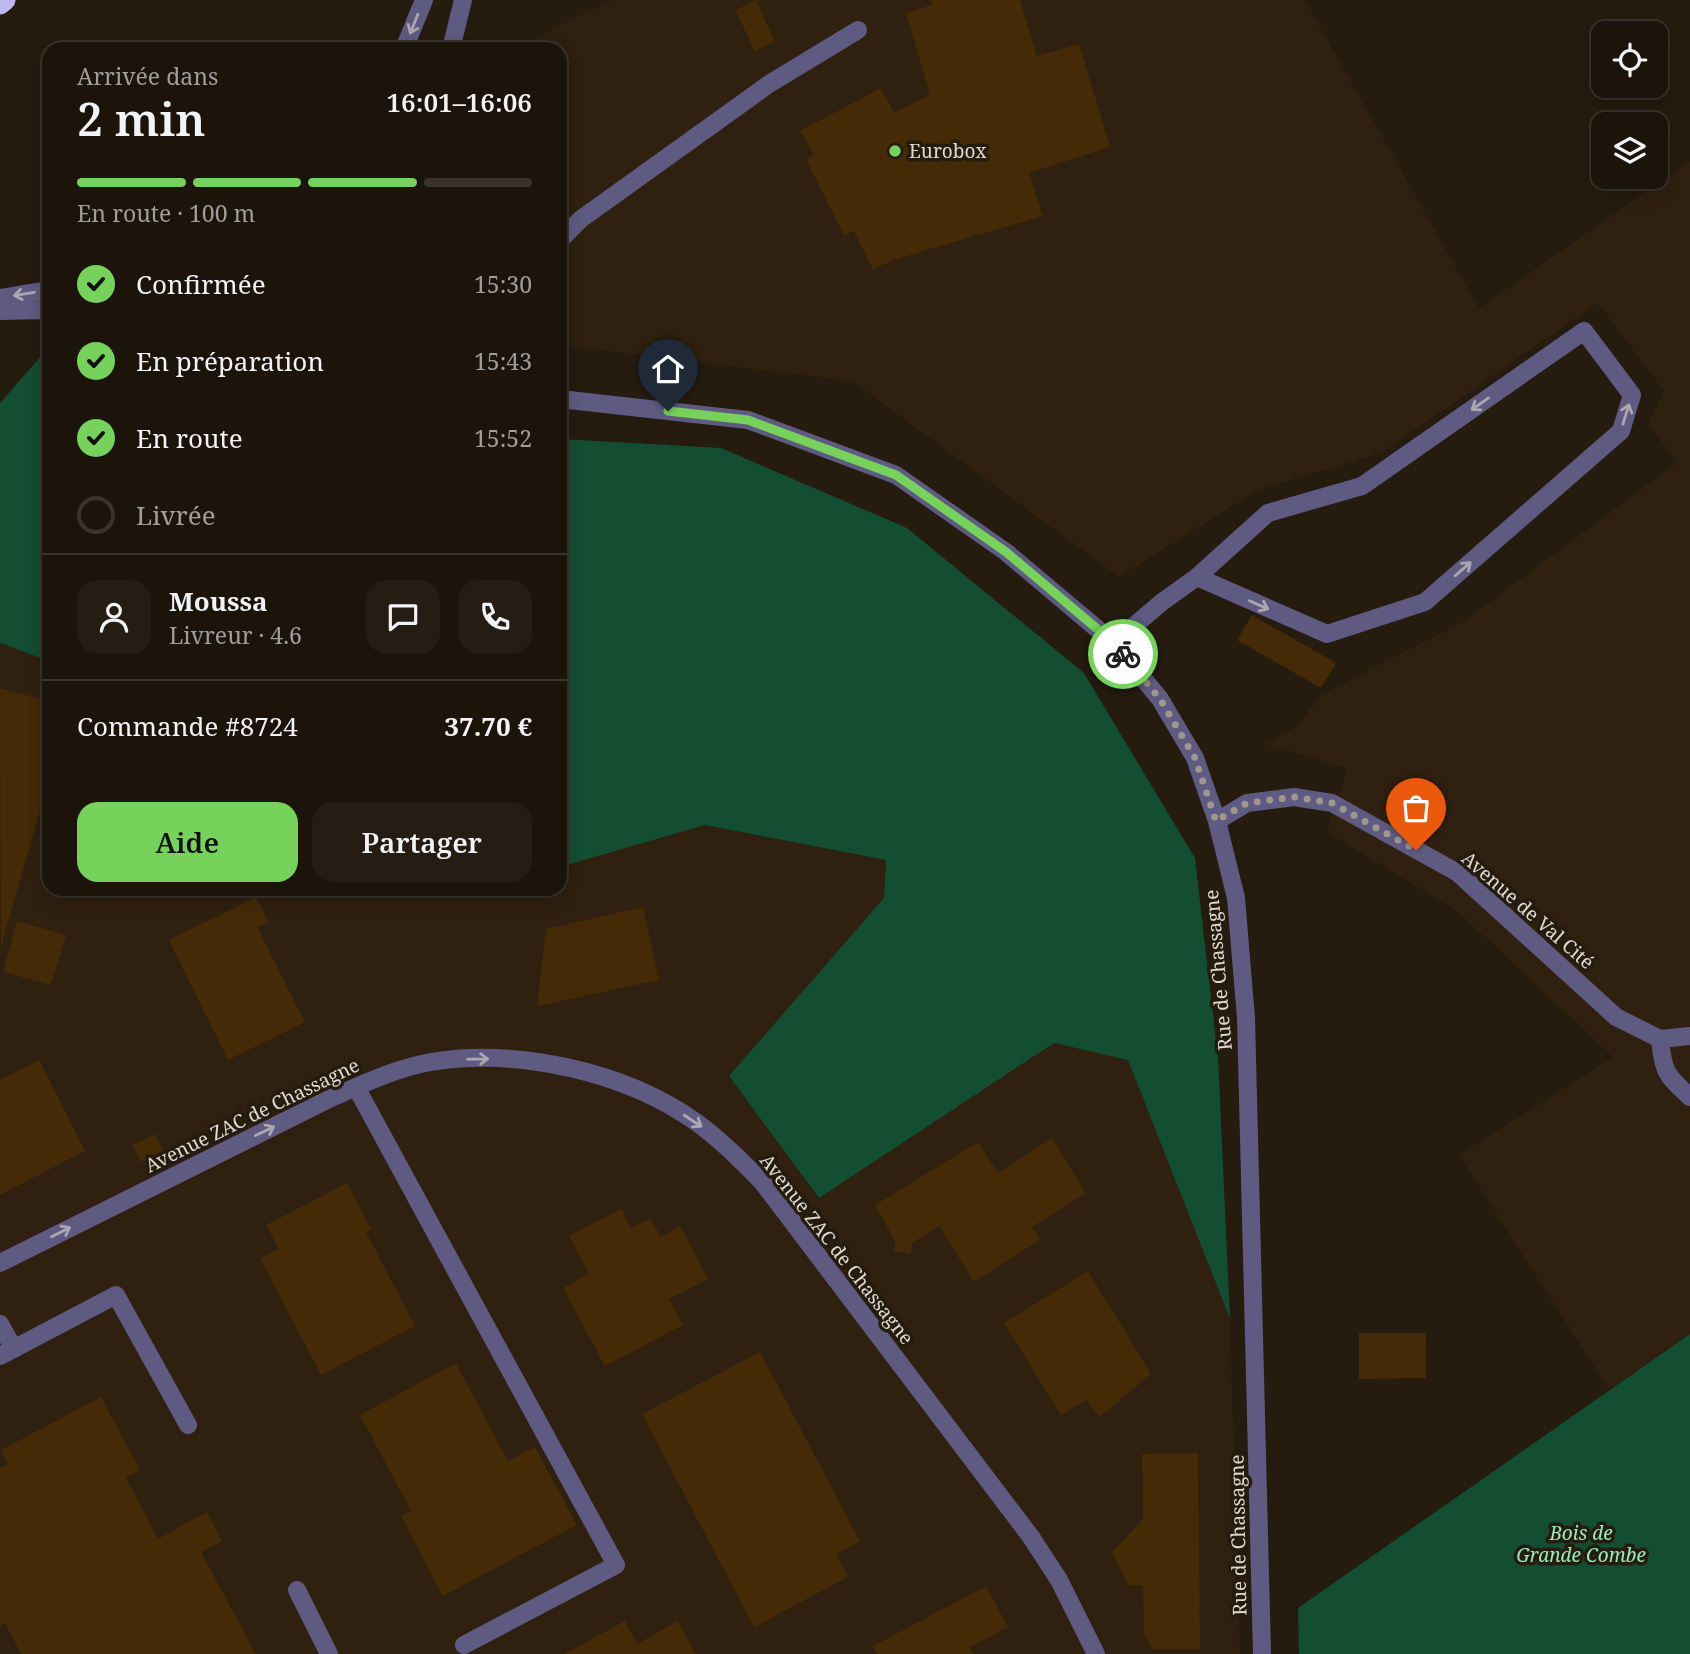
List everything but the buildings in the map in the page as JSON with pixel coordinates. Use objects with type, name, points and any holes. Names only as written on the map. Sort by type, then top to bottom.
[{"type":"highway","points":[[0,4],[5,0]]},
{"type":"street","points":[[407,42],[424,0]]},
{"type":"street","points":[[454,42],[463,0]]},
{"type":"street","points":[[567,233],[581,219],[769,84],[858,30]]},
{"type":"street","points":[[0,298],[42,291]]},
{"type":"street","points":[[0,311],[42,310]]},
{"type":"street","points":[[1114,643],[1197,577],[1268,513],[1362,486],[1584,331],[1632,395],[1622,431],[1425,602],[1327,634],[1197,577]]},
{"type":"street","name":"Rue de Chassagne","points":[[567,400],[748,420],[896,475],[1006,552],[1114,643],[1160,699],[1195,758],[1216,821],[1236,898],[1246,1018],[1262,1654]]},
{"type":"street","name":"Avenue de Val Cité","points":[[1216,821],[1247,803],[1294,797],[1332,803],[1458,873],[1616,1017],[1660,1039]]},
{"type":"street","points":[[1690,1037],[1660,1039],[1663,1067],[1672,1081],[1690,1097]]},
{"type":"street","name":"Avenue ZAC de Chassagne","points":[[0,1263],[387,1074],[429,1062],[479,1058],[538,1062],[598,1075],[642,1092],[694,1121],[731,1150],[763,1183],[1031,1536],[1059,1580],[1096,1654]]},
{"type":"street","points":[[356,1087],[616,1565],[464,1644]]},
{"type":"street","points":[[0,1324],[7,1353],[116,1295],[188,1425]]},
{"type":"street","points":[[297,1590],[329,1654]]},
{"type":"shaded area","points":[[611,0],[1305,0],[1479,308],[1650,189],[1668,189],[1668,176],[1690,161],[1690,1334],[1609,1390],[1459,1155],[1613,1057],[1458,912],[1327,832],[1347,768],[1264,744],[1296,727],[1321,695],[1466,620],[1677,462],[1648,425],[1664,391],[1598,303],[1381,453],[1258,490],[1119,577],[852,381],[567,346],[567,42],[525,42]]},
{"type":"shaded area","points":[[0,643],[42,658],[42,896],[567,896],[567,865],[705,825],[886,860],[884,898],[730,1077],[819,1198],[1054,1043],[1128,1060],[1230,1319],[1240,1654],[0,1654]]},
{"type":"green space","points":[[42,355],[42,658],[0,643],[0,403]]},
{"type":"green space","points":[[567,439],[721,448],[907,528],[1084,673],[1195,858],[1218,1058],[1230,1319],[1128,1060],[1054,1043],[819,1198],[729,1076],[884,898],[886,860],[705,825],[567,865]]},
{"type":"green space","name":"Bois de Grande Combe","points":[[1690,1334],[1690,1654],[1299,1654],[1298,1608]]},
{"type":"way so far","points":[[1123,654],[1160,699],[1195,758],[1216,821],[1247,803],[1294,797],[1332,803],[1416,850]]},
{"type":"place","name":"Eurobox","points":[[895,151]]},
{"type":"route","points":[[668,411],[748,420],[896,475],[1006,552],[1114,643],[1123,654]]}]
